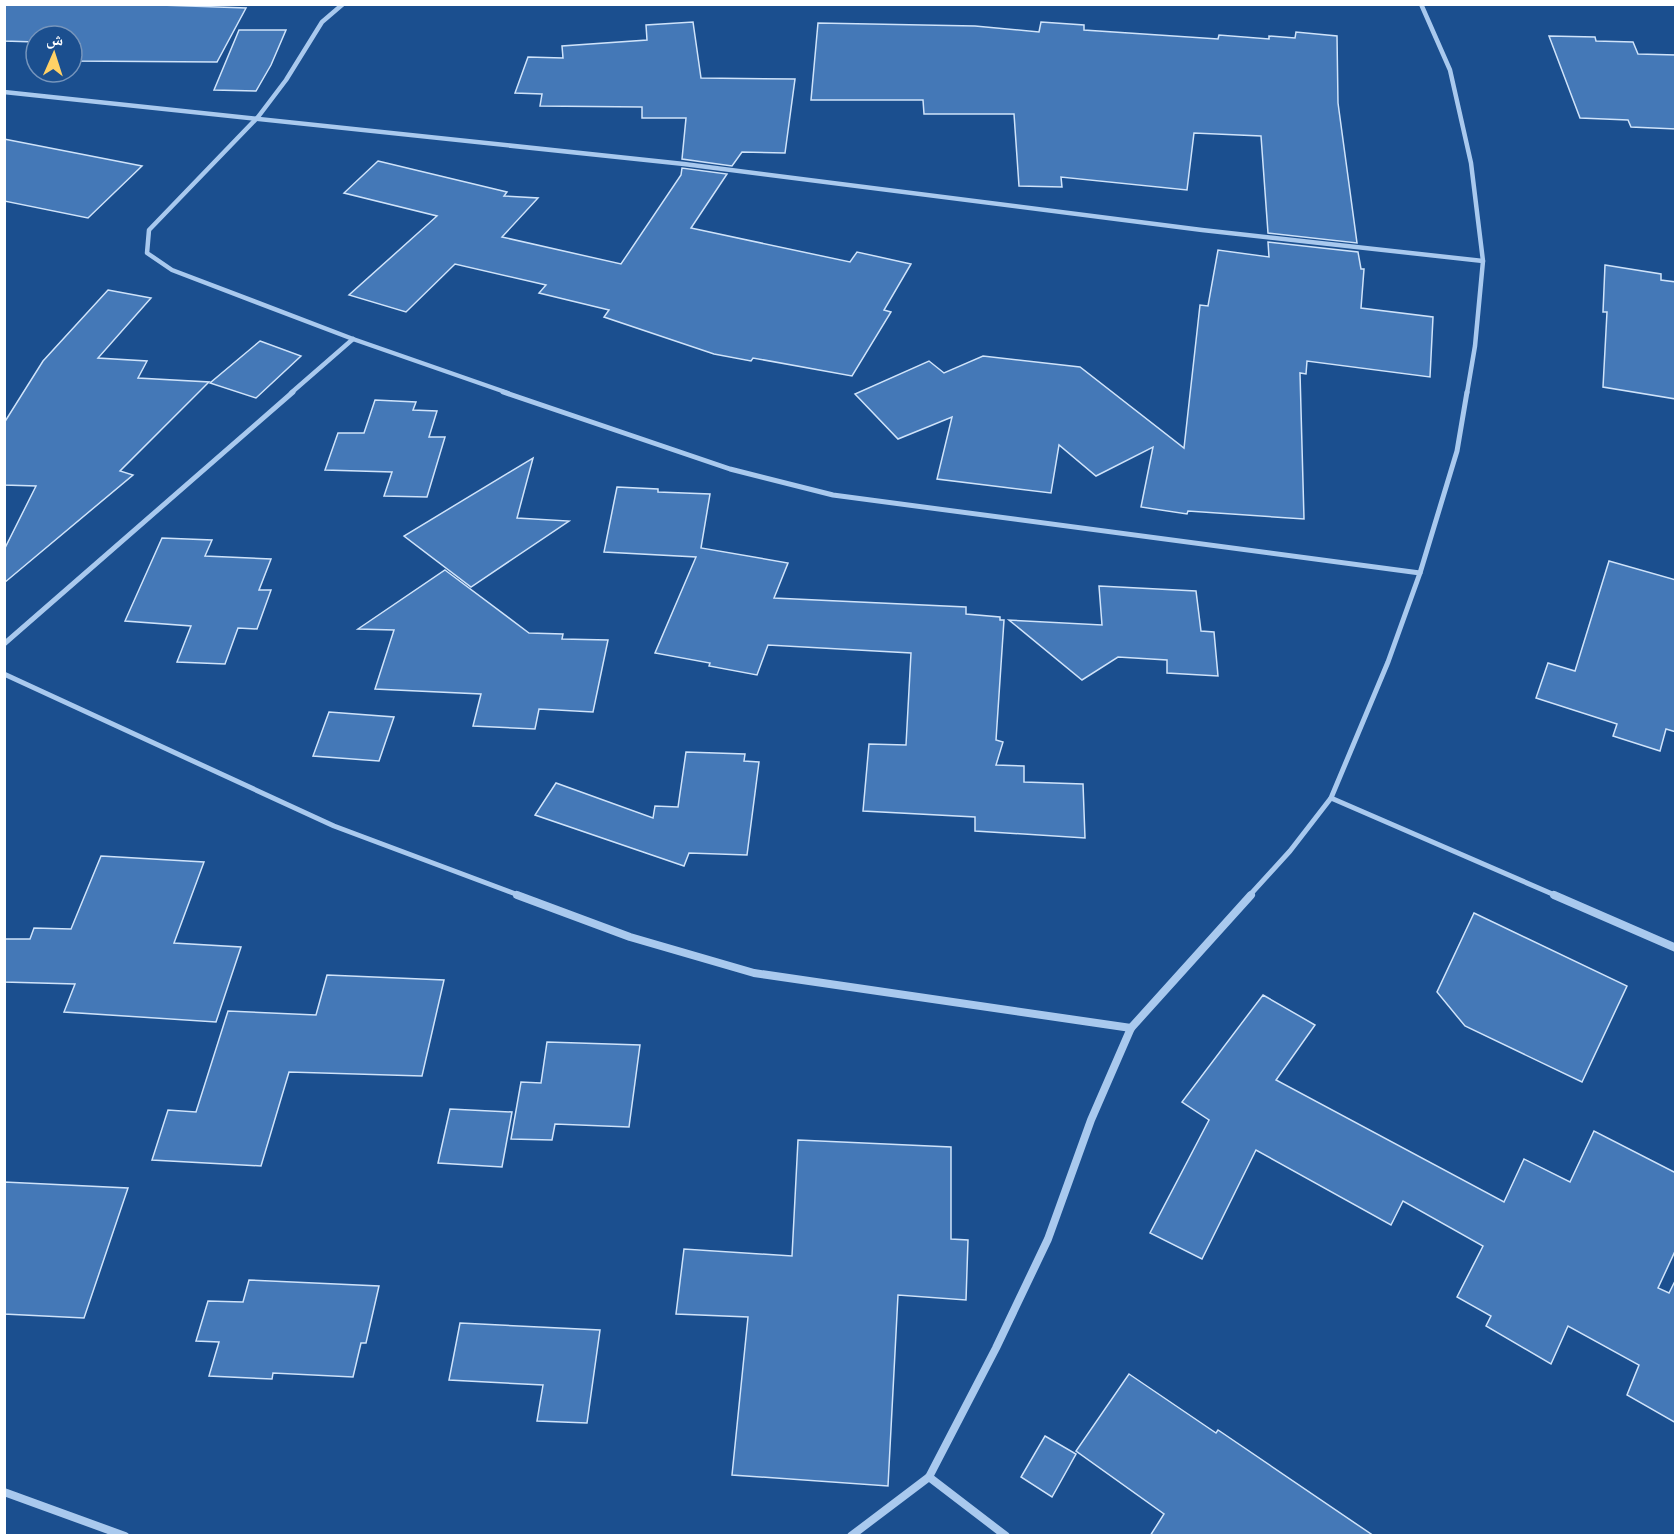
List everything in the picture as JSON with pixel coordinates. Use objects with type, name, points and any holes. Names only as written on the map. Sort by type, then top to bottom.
[{"type":"street","points":[[343,4],[322,22],[286,80],[258,117],[149,230],[147,253],[172,270],[353,339],[730,469],[833,495],[1420,573]]},
{"type":"street","points":[[851,1536],[929,1477],[996,1348],[1048,1239],[1099,1101],[1131,1028],[1290,851],[1331,798],[1388,662],[1420,573],[1457,452],[1475,346],[1483,261],[1471,163],[1450,70],[1421,4]]},
{"type":"street","points":[[4,92],[258,117],[684,164],[1190,229],[1483,261]]},
{"type":"street","points":[[4,644],[353,339]]},
{"type":"street","points":[[4,674],[334,826],[630,937],[754,973],[1131,1028]]},
{"type":"street","points":[[1331,798],[1676,948]]},
{"type":"street","points":[[929,1477],[1006,1536]]},
{"type":"street","points":[[4,1492],[125,1536]]},
{"type":"building","points":[[4,4],[131,4],[246,8],[217,62],[84,61],[84,24],[24,24],[24,42],[4,41]]},
{"type":"building","points":[[693,22],[701,78],[795,79],[785,153],[742,152],[732,166],[682,159],[686,118],[642,118],[642,107],[540,106],[542,94],[515,93],[528,57],[563,58],[562,46],[647,40],[646,25]]},
{"type":"building","points":[[1041,22],[1084,25],[1084,30],[1218,39],[1219,35],[1269,39],[1269,36],[1295,38],[1296,32],[1337,36],[1338,103],[1357,243],[1268,233],[1261,136],[1194,133],[1187,190],[1061,177],[1062,187],[1019,186],[1014,114],[924,114],[923,100],[811,100],[818,23],[975,26],[1039,32]]},
{"type":"building","points":[[239,30],[286,30],[271,65],[256,91],[214,90]]},
{"type":"building","points":[[1549,36],[1595,37],[1596,41],[1633,42],[1638,54],[1676,55],[1676,129],[1631,127],[1628,120],[1580,118]]},
{"type":"building","points":[[4,139],[142,166],[88,218],[4,201]]},
{"type":"building","points":[[378,161],[507,192],[504,196],[538,198],[502,237],[621,264],[681,175],[682,168],[727,174],[691,228],[850,262],[857,252],[911,264],[884,310],[891,312],[852,376],[753,358],[751,361],[714,354],[604,317],[609,310],[539,293],[546,285],[455,264],[406,312],[349,295],[437,216],[344,193]]},
{"type":"building","points":[[1268,242],[1358,252],[1361,269],[1364,269],[1361,308],[1433,317],[1430,377],[1307,361],[1306,374],[1300,373],[1304,519],[1188,511],[1187,514],[1141,507],[1153,447],[1096,476],[1059,445],[1051,493],[937,479],[952,417],[898,439],[855,394],[929,361],[944,373],[983,356],[1080,367],[1184,448],[1200,305],[1208,306],[1218,250],[1269,257]]},
{"type":"building","points":[[1605,265],[1661,274],[1661,280],[1676,282],[1676,399],[1603,387],[1607,312],[1603,312]]},
{"type":"building","points":[[108,290],[151,298],[98,358],[147,361],[138,378],[209,382],[120,471],[133,475],[4,583],[4,550],[36,486],[4,485],[4,423],[43,361]]},
{"type":"building","points":[[260,341],[301,356],[256,398],[210,383]]},
{"type":"building","points":[[375,400],[416,402],[413,410],[437,411],[429,437],[445,437],[427,497],[384,496],[392,472],[325,470],[338,433],[364,433]]},
{"type":"building","points":[[533,458],[517,518],[569,521],[471,587],[404,536]]},
{"type":"building","points":[[617,487],[658,489],[658,492],[710,494],[701,548],[788,563],[774,598],[966,607],[966,614],[1000,617],[1000,620],[1004,620],[996,740],[1003,742],[996,765],[1024,766],[1024,782],[1083,784],[1085,838],[975,831],[975,817],[863,811],[869,744],[906,745],[911,653],[768,645],[757,675],[709,666],[710,663],[655,653],[696,557],[604,552]]},
{"type":"building","points":[[162,538],[212,540],[205,556],[271,559],[259,590],[271,590],[257,629],[238,628],[225,664],[177,662],[191,626],[125,621]]},
{"type":"building","points":[[1609,561],[1676,580],[1676,732],[1666,729],[1660,751],[1613,736],[1617,724],[1536,698],[1548,663],[1575,671]]},
{"type":"building","points":[[445,570],[529,633],[563,634],[562,639],[608,640],[593,712],[539,709],[535,729],[473,726],[481,694],[375,689],[394,630],[358,629]]},
{"type":"building","points":[[1099,586],[1196,591],[1201,631],[1214,632],[1218,676],[1167,673],[1167,660],[1118,657],[1082,680],[1009,620],[1102,625]]},
{"type":"building","points":[[329,712],[394,717],[379,761],[313,756]]},
{"type":"building","points":[[686,752],[745,754],[744,761],[759,762],[747,855],[689,853],[684,866],[535,815],[556,783],[653,818],[655,806],[678,807]]},
{"type":"building","points":[[101,856],[204,862],[174,943],[241,947],[216,1022],[64,1012],[75,984],[4,982],[4,939],[30,939],[34,928],[71,929]]},
{"type":"building","points":[[1474,913],[1627,986],[1582,1082],[1465,1026],[1437,992]]},
{"type":"building","points":[[327,975],[444,980],[422,1076],[289,1072],[261,1166],[152,1160],[168,1110],[196,1112],[228,1011],[316,1015]]},
{"type":"building","points":[[1263,995],[1315,1025],[1276,1080],[1504,1202],[1524,1159],[1570,1182],[1594,1131],[1676,1173],[1676,1249],[1658,1288],[1669,1293],[1676,1279],[1676,1423],[1627,1395],[1639,1365],[1568,1326],[1551,1364],[1486,1326],[1491,1316],[1457,1297],[1483,1246],[1403,1201],[1391,1225],[1256,1150],[1202,1259],[1150,1233],[1209,1120],[1182,1102]]},
{"type":"building","points":[[547,1042],[640,1045],[629,1127],[555,1124],[552,1140],[511,1139],[521,1082],[541,1083]]},
{"type":"building","points":[[450,1109],[512,1112],[502,1167],[438,1163]]},
{"type":"building","points":[[798,1140],[951,1147],[951,1239],[968,1240],[966,1300],[898,1295],[888,1486],[732,1475],[748,1317],[676,1314],[684,1249],[792,1256]]},
{"type":"building","points":[[4,1182],[128,1188],[84,1318],[4,1314]]},
{"type":"building","points":[[249,1280],[379,1286],[366,1343],[361,1343],[353,1377],[273,1373],[272,1379],[209,1376],[219,1342],[196,1341],[208,1301],[243,1302]]},
{"type":"building","points":[[460,1323],[600,1330],[587,1423],[537,1421],[543,1385],[449,1380]]},
{"type":"building","points":[[1129,1374],[1216,1433],[1218,1430],[1374,1536],[1150,1536],[1164,1514],[1076,1451]]},
{"type":"building","points":[[1045,1436],[1076,1454],[1052,1497],[1021,1477]]}]
